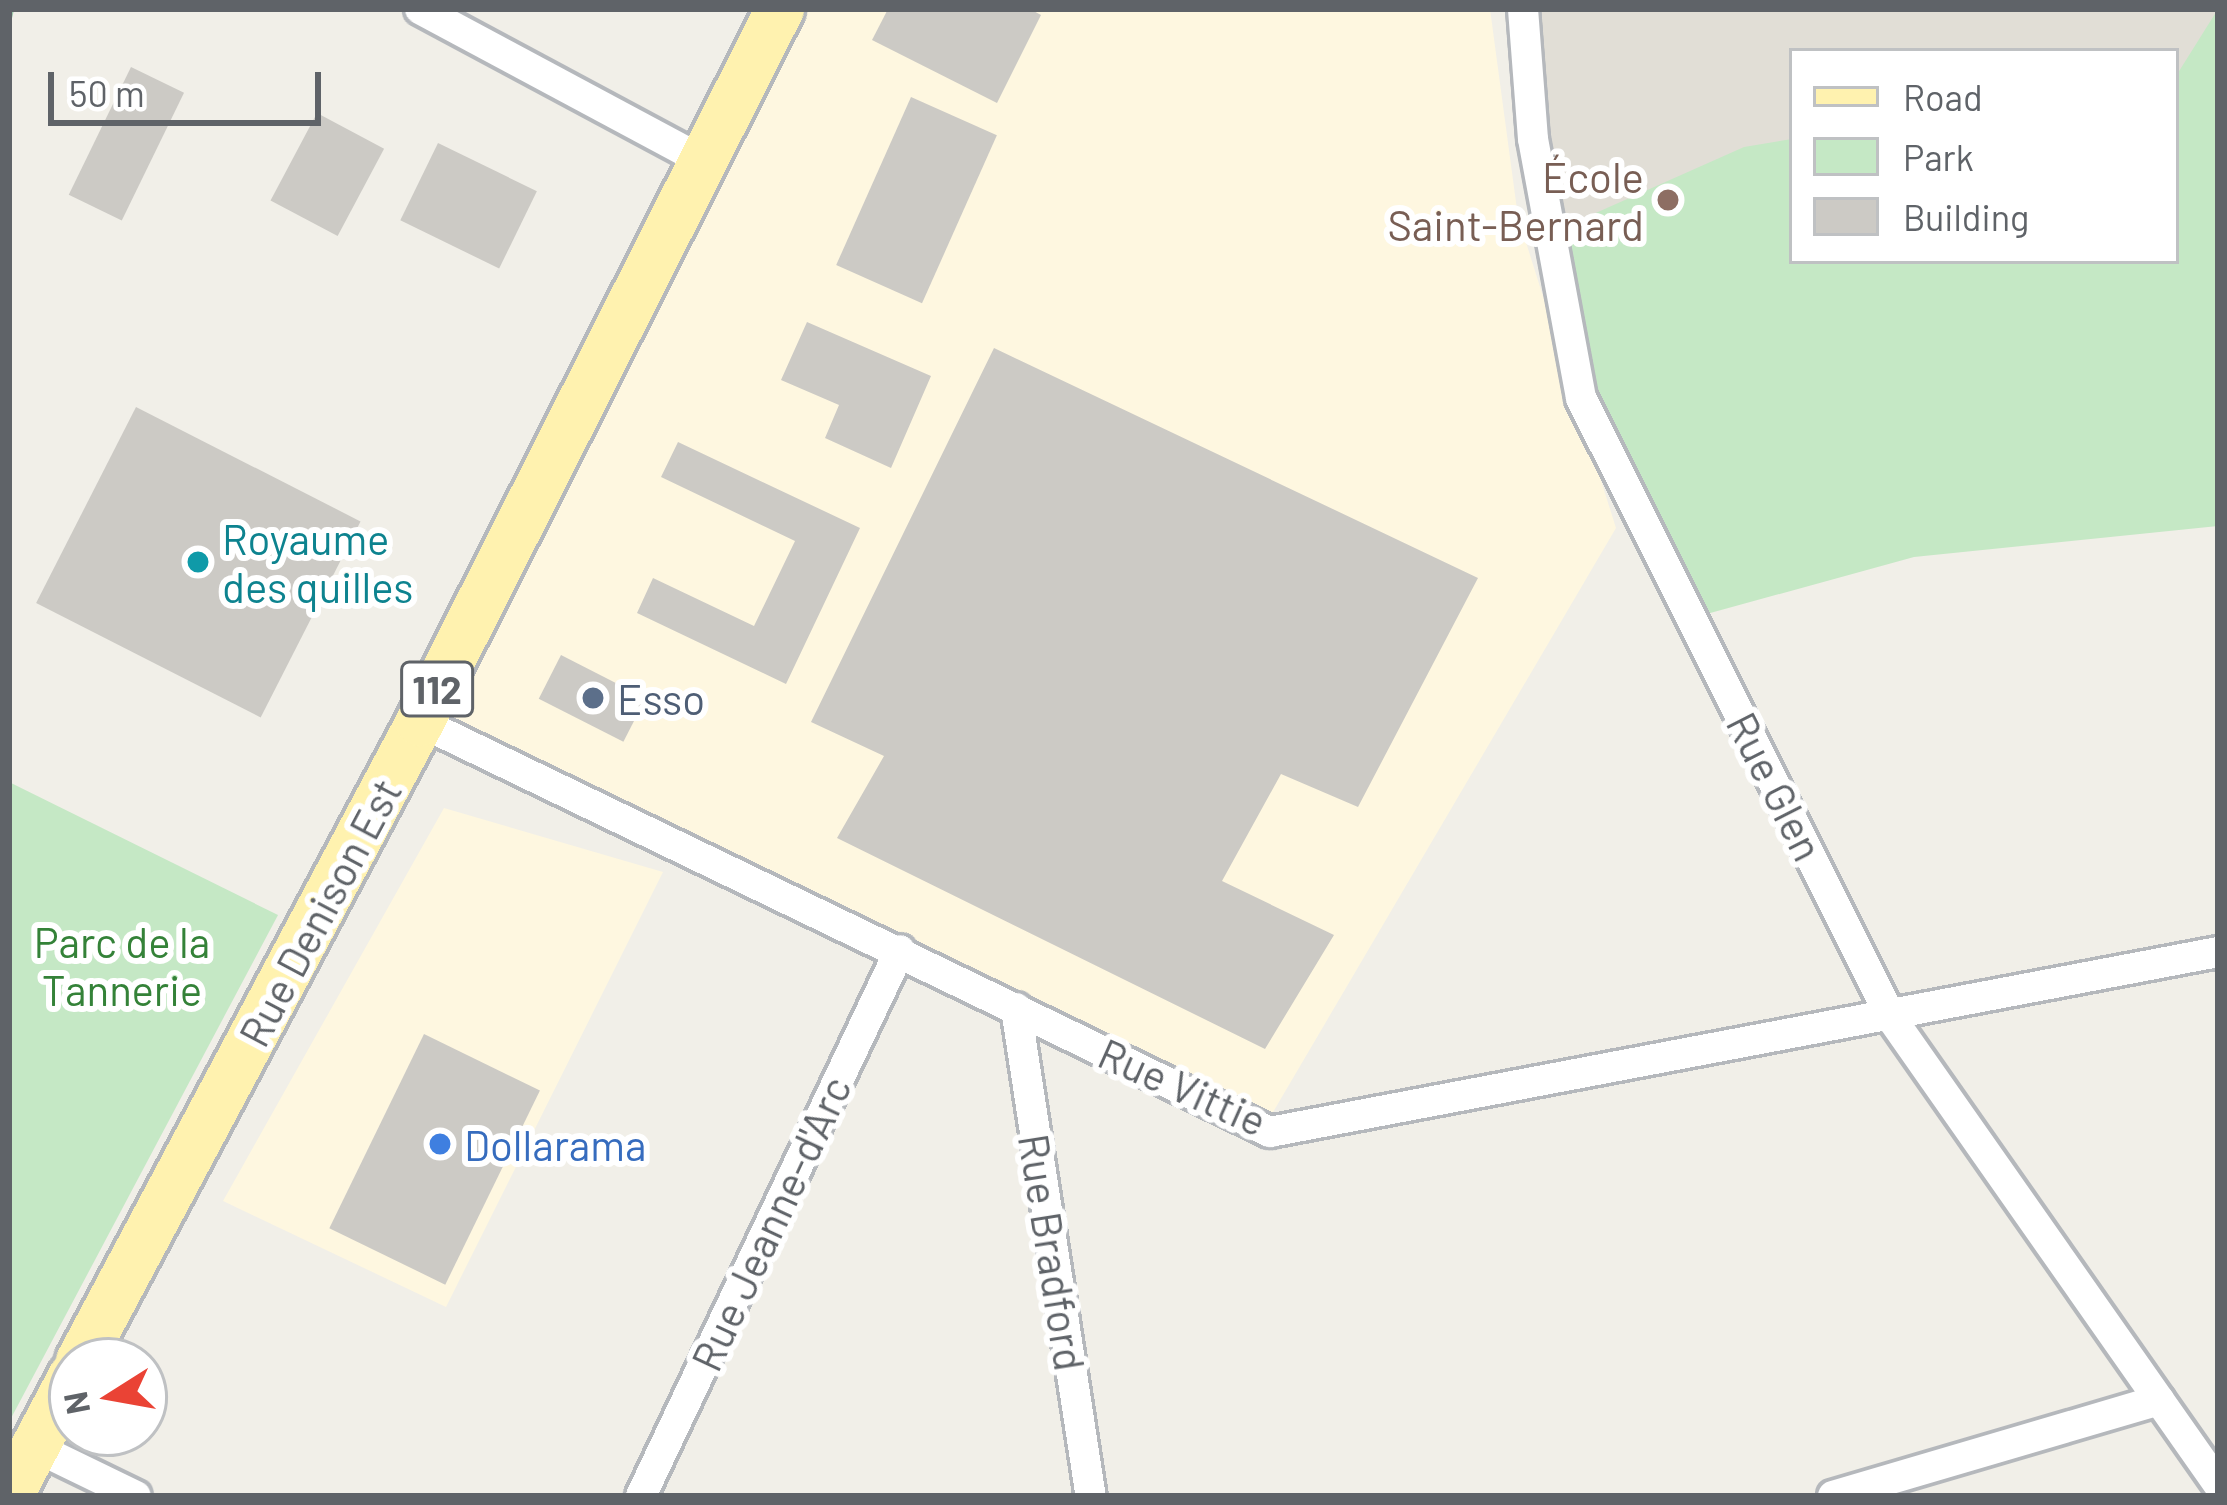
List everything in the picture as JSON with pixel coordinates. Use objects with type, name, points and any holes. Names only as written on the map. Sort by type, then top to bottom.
[{"type":"main road","name":"Rue Denison Est","points":[[93,1337],[420,722],[780,9]]},
{"type":"main road","points":[[9,1496],[48,1421]]},
{"type":"street","points":[[420,9],[704,161]]},
{"type":"street","name":"Rue Glen","points":[[1523,9],[1533,139],[1581,398],[1892,1018],[2218,1484]]},
{"type":"street","name":"Rue Vittie","points":[[420,722],[1270,1132],[1892,1018],[2218,952]]},
{"type":"street","name":"Rue Jeanne-d'Arc","points":[[641,1496],[900,950]]},
{"type":"street","name":"Rue Bradford","points":[[1016,1008],[1091,1496]]},
{"type":"street","points":[[1833,1496],[2159,1400]]},
{"type":"street","points":[[34,1447],[136,1496]]},
{"type":"path","points":[[9,18],[10,9]]},
{"type":"shaded area","points":[[809,9],[1490,9],[1518,217],[1616,528],[1269,1119],[437,716]]},
{"type":"shaded area","name":"École Saint-Bernard","points":[[1523,9],[2218,9],[2218,277],[1581,398]]},
{"type":"shaded area","points":[[444,808],[663,872],[446,1307],[223,1201]]},
{"type":"green space","points":[[2218,9],[2218,526],[1914,557],[1674,623],[1625,511],[1544,236],[1744,147],[1789,140],[1789,264],[2179,264],[2179,71]]},
{"type":"green space","name":"Parc de la Tannerie","points":[[9,782],[278,915],[54,1337],[48,1337],[48,1348],[9,1422]]},
{"type":"building","points":[[888,9],[1030,9],[1041,15],[997,103],[872,40]]},
{"type":"building","points":[[131,67],[184,93],[122,220],[69,195]]},
{"type":"building","points":[[911,97],[997,135],[922,303],[836,265]]},
{"type":"building","points":[[317,113],[384,149],[338,236],[271,200]]},
{"type":"building","points":[[438,143],[537,191],[499,269],[400,220]]},
{"type":"building","points":[[807,322],[931,376],[891,468],[825,438],[839,405],[781,380]]},
{"type":"building","points":[[994,348],[1478,578],[1358,807],[1281,774],[1222,881],[1334,935],[1265,1049],[837,838],[884,756],[811,722]]},
{"type":"building","name":"Royaume des quilles","points":[[136,407],[361,521],[261,717],[36,603]]},
{"type":"building","points":[[678,442],[860,528],[786,684],[637,613],[653,578],[754,626],[795,541],[661,477]]},
{"type":"building","name":"Esso","points":[[561,655],[646,698],[623,742],[539,699]]},
{"type":"building","points":[[424,1034],[540,1091],[445,1285],[329,1228]]},
{"type":"place","name":"École Saint-Bernard","points":[[1668,200]]},
{"type":"place","name":"Royaume des quilles","points":[[198,562]]},
{"type":"place","name":"Esso","points":[[593,698]]},
{"type":"place","name":"Dollarama","points":[[440,1144]]}]
